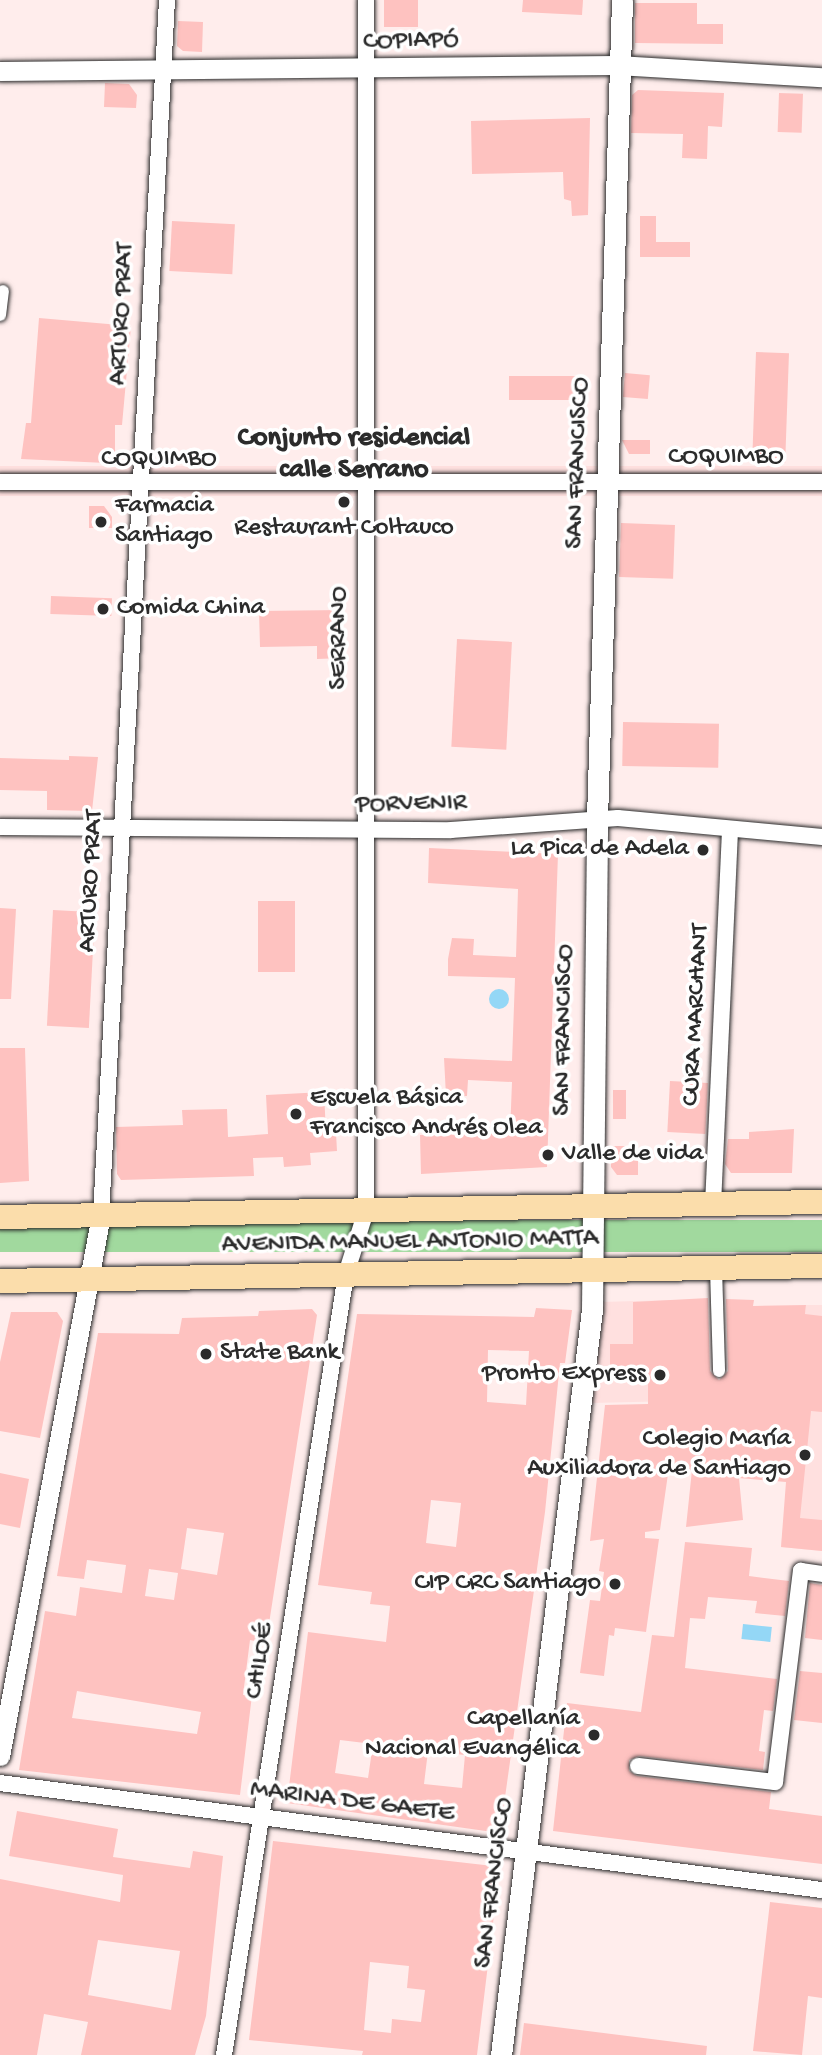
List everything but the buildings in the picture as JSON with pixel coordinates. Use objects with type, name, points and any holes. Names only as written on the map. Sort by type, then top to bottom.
[{"type":"main road","name":"SAN FRANCISCO","points":[[501,2055],[586,1382],[593,1270],[590,1207],[597,819],[617,65],[622,0]]},
{"type":"main road","name":"AVENIDA MANUEL ANTONIO MATTA","points":[[0,1217],[822,1202]]},
{"type":"main road","name":"AVENIDA MANUEL ANTONIO MATTA","points":[[0,1281],[822,1266]]},
{"type":"street","name":"ARTURO PRAT","points":[[0,1756],[101,1214],[167,0]]},
{"type":"street","name":"SERRANO","points":[[346,1274],[366,1211],[366,0]]},
{"type":"street","name":"COPIAPÓ","points":[[0,71],[617,65],[822,77]]},
{"type":"street","points":[[0,315],[3,291]]},
{"type":"street","name":"COQUIMBO","points":[[0,482],[140,485],[822,482]]},
{"type":"street","name":"PORVENIR","points":[[0,827],[365,831],[597,819],[822,837]]},
{"type":"street","name":"CURA MARCHANT","points":[[713,1205],[730,828]]},
{"type":"street","points":[[716,1268],[719,1371]]},
{"type":"street","name":"CHILOÉ","points":[[224,2055],[346,1274]]},
{"type":"street","points":[[638,1766],[775,1782],[801,1571],[822,1574]]},
{"type":"street","name":"MARINA DE GAETE","points":[[0,1783],[822,1890]]},
{"type":"shaded area","points":[[0,466],[822,466],[822,496],[0,496]]},
{"type":"shaded area","points":[[673,1300],[676,1401],[591,1403],[601,1302]]},
{"type":"shaded area","name":"Colegio María Auxiliadora de Santiago","points":[[806,1305],[822,1305],[822,1551],[781,1547]]},
{"type":"green space","points":[[0,1220],[822,1220],[822,1252],[0,1252]]},
{"type":"water","points":[[499,989],[506,992],[509,999],[506,1006],[499,1009],[492,1006],[489,999],[492,992]]},
{"type":"water","points":[[743,1624],[772,1627],[770,1642],[741,1639]]},
{"type":"place","name":"Restaurant Coltauco","points":[[344,502]]},
{"type":"place","name":"Farmacia Santiago","points":[[101,522]]},
{"type":"place","name":"Comida China","points":[[103,609]]},
{"type":"place","name":"La Pica de Adela","points":[[703,850]]},
{"type":"place","name":"Escuela Básica Francisco Andrés Olea","points":[[296,1114]]},
{"type":"place","name":"Valle de vida","points":[[548,1155]]},
{"type":"place","name":"State Bank","points":[[206,1354]]},
{"type":"place","name":"Pronto Express","points":[[660,1375]]},
{"type":"place","name":"Colegio María Auxiliadora de Santiago","points":[[805,1455]]},
{"type":"place","name":"CIP CRC Santiago","points":[[615,1584]]},
{"type":"place","name":"Capellanía Nacional Evangélica","points":[[594,1735]]},
{"type":"district","name":"Conjunto residencial calle Serrano","points":[[354,455]]}]
